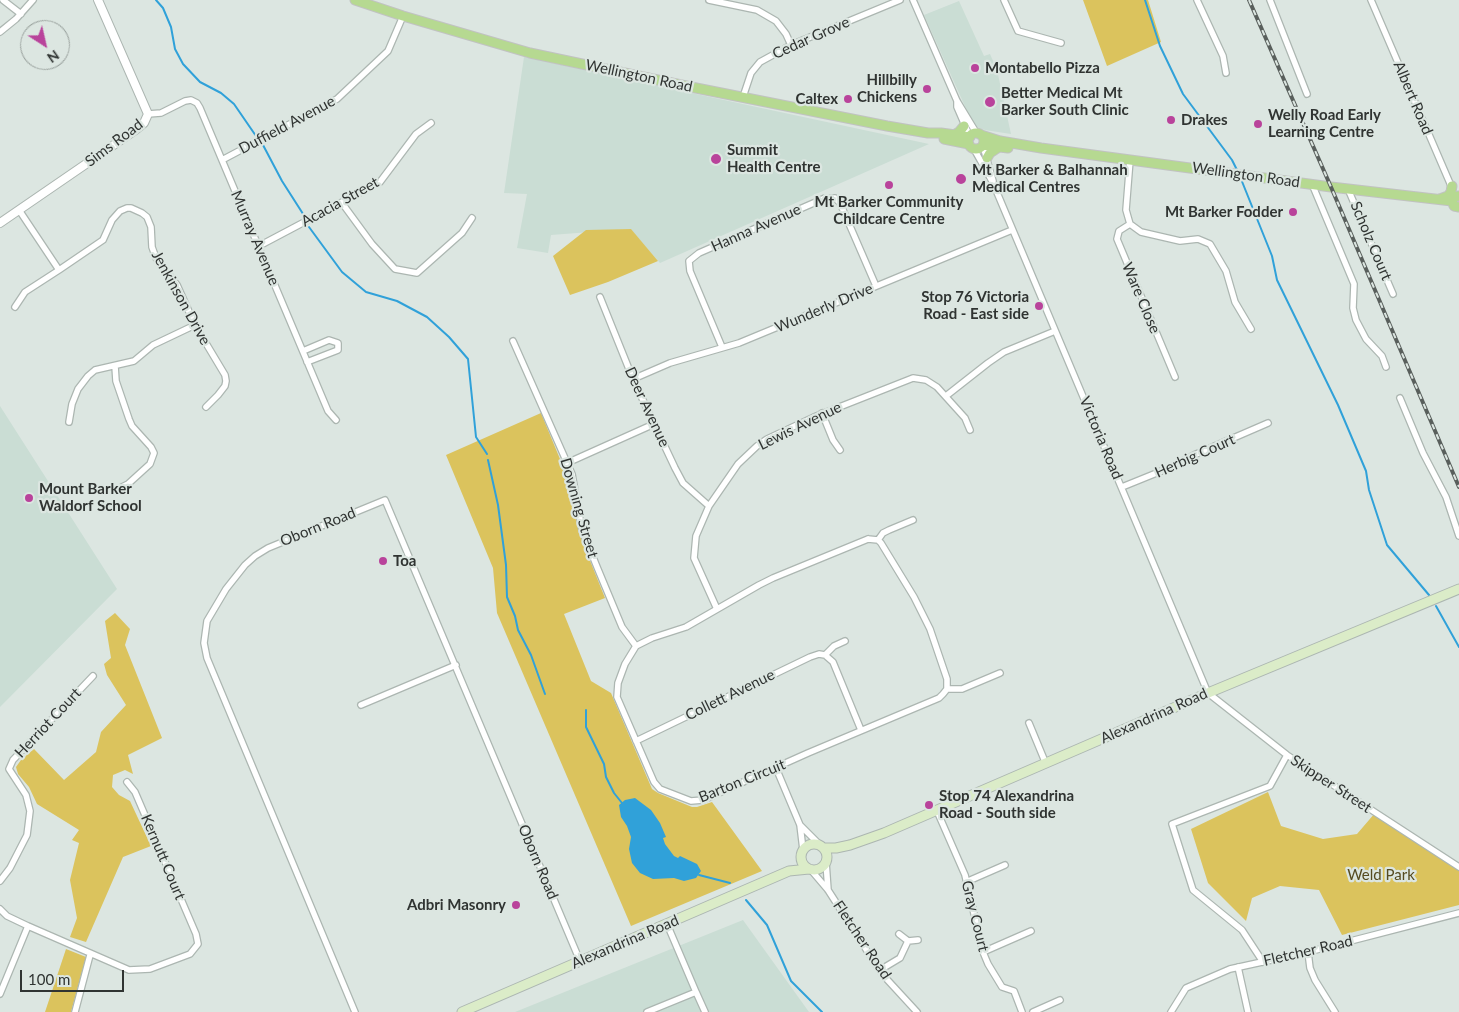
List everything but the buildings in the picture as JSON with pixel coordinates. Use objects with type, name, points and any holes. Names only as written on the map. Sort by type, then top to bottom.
[{"type":"main road","name":"Wellington Road","points":[[355,0],[530,53],[928,133],[954,135],[999,147],[1041,148]]},
{"type":"main road","points":[[954,135],[960,132],[964,126]]},
{"type":"main road","name":"Wellington Road","points":[[928,133],[931,136],[976,141],[1000,141],[1348,189],[1456,200]]},
{"type":"main road","points":[[987,158],[990,153],[999,147]]},
{"type":"main road","points":[[1437,199],[1448,196],[1452,186]]},
{"type":"main road","name":"Alexandrina Road","points":[[822,846],[836,848],[884,833],[1208,693],[1459,589]]},
{"type":"main road","points":[[789,871],[802,852],[810,844],[822,846],[827,861],[822,868],[810,869],[801,861],[802,852]]},
{"type":"main road","name":"Alexandrina Road","points":[[827,861],[850,845]]},
{"type":"main road","name":"Alexandrina Road","points":[[462,1012],[789,871],[810,869]]},
{"type":"street","points":[[3,0],[21,14]]},
{"type":"street","points":[[0,32],[21,14],[33,0]]},
{"type":"street","name":"Sims Road","points":[[0,223],[134,131],[144,122],[148,114],[98,0]]},
{"type":"street","points":[[709,0],[757,10],[776,22],[786,34],[791,46]]},
{"type":"street","name":"Cedar Grove","points":[[743,97],[750,74],[760,62],[791,46],[900,0]]},
{"type":"street","name":"Victoria Road","points":[[913,0],[976,141],[1208,693]]},
{"type":"street","points":[[1004,0],[1018,31],[1061,43]]},
{"type":"street","points":[[1197,0],[1222,56],[1226,73]]},
{"type":"street","points":[[1270,0],[1308,94]]},
{"type":"street","name":"Albert Road","points":[[1371,0],[1452,186],[1456,200]]},
{"type":"street","name":"Duffield Avenue","points":[[222,160],[337,99],[388,51],[403,16]]},
{"type":"street","name":"Murray Avenue","points":[[148,114],[161,113],[185,101],[191,100],[197,103],[328,411],[336,420]]},
{"type":"street","name":"Victoria Road","points":[[957,101],[957,107],[964,126],[987,158],[993,183]]},
{"type":"street","name":"Acacia Street","points":[[258,246],[380,182],[416,134],[431,123]]},
{"type":"street","points":[[1130,160],[1126,210],[1130,224],[1141,232],[1180,241],[1198,239],[1210,244],[1226,271],[1235,302],[1251,328]]},
{"type":"street","points":[[1312,184],[1354,284],[1353,308],[1360,329],[1366,339],[1382,356],[1386,367]]},
{"type":"street","name":"Scholz Court","points":[[1348,189],[1394,294]]},
{"type":"street","name":"Hanna Avenue","points":[[722,347],[690,271],[689,261],[699,253],[825,198],[835,198],[840,203],[876,286]]},
{"type":"street","points":[[342,203],[372,244],[395,269],[417,272],[462,233],[472,218]]},
{"type":"street","name":"Jenkinson Drive","points":[[59,270],[103,240],[112,220],[120,211],[127,208],[142,213],[150,222],[152,247],[156,258],[177,285],[195,325],[225,374],[226,380],[218,395],[206,407]]},
{"type":"street","points":[[15,306],[25,292],[59,270],[19,210]]},
{"type":"street","name":"Ware Close","points":[[1130,224],[1119,231],[1116,239],[1174,377]]},
{"type":"street","name":"Wunderly Drive","points":[[633,379],[670,363],[740,343],[1012,230]]},
{"type":"street","name":"Deer Avenue","points":[[600,297],[633,379],[683,484],[710,506]]},
{"type":"street","points":[[69,422],[72,404],[82,381],[95,370],[134,361],[153,345],[195,325]]},
{"type":"street","points":[[946,396],[1004,352],[1055,331]]},
{"type":"street","points":[[303,351],[329,340],[338,343],[338,350],[307,362]]},
{"type":"street","name":"Downing Street","points":[[513,341],[568,463],[575,489],[582,530],[622,627],[636,646]]},
{"type":"street","points":[[114,491],[128,484],[150,464],[154,453],[132,426],[116,381],[115,366]]},
{"type":"street","name":"Lewis Avenue","points":[[717,609],[694,558],[696,536],[710,506],[738,464],[757,446],[767,439],[822,413],[913,378],[931,382],[965,418],[970,430]]},
{"type":"street","points":[[1400,398],[1423,453],[1446,497],[1459,536]]},
{"type":"street","points":[[822,413],[833,440],[840,450]]},
{"type":"street","name":"Herbig Court","points":[[1122,487],[1268,423]]},
{"type":"street","points":[[568,463],[654,424]]},
{"type":"street","name":"Oborn Road","points":[[355,1012],[206,658],[204,643],[208,621],[233,579],[255,556],[268,548],[385,500],[580,962]]},
{"type":"street","points":[[878,540],[883,533],[913,520]]},
{"type":"street","points":[[636,646],[652,638],[686,627],[773,578],[868,539],[878,540],[886,549],[914,597],[930,630],[947,678],[947,688],[962,689],[1000,673]]},
{"type":"street","name":"Collett Avenue","points":[[636,741],[810,657],[819,654],[825,656],[834,646],[845,641]]},
{"type":"street","name":"Barton Circuit","points":[[636,646],[626,664],[617,692],[619,703],[657,786],[673,795],[696,802],[939,698],[947,688]]},
{"type":"street","points":[[825,656],[832,662],[861,730]]},
{"type":"street","points":[[361,705],[456,665]]},
{"type":"street","name":"Herriot Court","points":[[0,881],[10,868],[26,835],[30,811],[26,796],[9,769],[13,760],[93,676]]},
{"type":"street","name":"Skipper Street","points":[[1208,693],[1287,755],[1459,867]]},
{"type":"street","points":[[1029,723],[1046,764]]},
{"type":"street","points":[[1263,962],[1242,930],[1193,890],[1172,824],[1270,786],[1287,755]]},
{"type":"street","points":[[776,768],[800,825],[802,852]]},
{"type":"street","name":"Kernutt Court","points":[[90,955],[129,970],[150,969],[190,954],[198,944],[196,934],[135,792],[127,782]]},
{"type":"street","name":"Gray Court","points":[[937,810],[966,882],[983,952],[988,964],[1002,987],[1014,991],[1022,1012]]},
{"type":"street","points":[[800,825],[822,846]]},
{"type":"street","name":"Fletcher Road","points":[[827,861],[828,890]]},
{"type":"street","points":[[966,882],[1005,865]]},
{"type":"street","name":"Fletcher Road","points":[[810,869],[828,890],[880,970],[917,1012]]},
{"type":"street","points":[[0,909],[7,916],[90,955],[75,1012]]},
{"type":"street","name":"Fletcher Road","points":[[1171,1012],[1186,988],[1230,969],[1308,952],[1459,913]]},
{"type":"street","points":[[667,924],[705,1012]]},
{"type":"street","points":[[0,994],[28,926]]},
{"type":"street","points":[[983,952],[1031,930]]},
{"type":"street","points":[[899,934],[908,940],[918,940]]},
{"type":"street","points":[[880,970],[900,958],[908,940]]},
{"type":"street","points":[[1308,952],[1314,980],[1335,1012]]},
{"type":"street","points":[[1238,967],[1248,1012]]},
{"type":"street","points":[[647,1012],[696,992]]},
{"type":"street","points":[[1033,1012],[1060,1000]]},
{"type":"shaded area","points":[[959,1],[984,56],[990,54],[997,70],[1011,134],[977,127],[968,113],[924,15]]},
{"type":"shaded area","points":[[524,57],[929,144],[660,263],[630,229],[551,235],[548,253],[517,248],[527,194],[504,193]]},
{"type":"shaded area","name":"Mount Barker Waldorf School","points":[[0,406],[117,589],[0,707]]},
{"type":"shaded area","points":[[743,920],[809,1012],[515,1012]]},
{"type":"green space","points":[[1083,0],[1148,0],[1161,42],[1107,66]]},
{"type":"green space","points":[[631,229],[658,261],[608,282],[570,295],[553,256],[586,230]]},
{"type":"green space","points":[[541,413],[567,476],[579,533],[605,598],[564,614],[591,681],[611,693],[652,789],[692,807],[712,802],[762,871],[631,926],[497,613],[493,568],[446,455]]},
{"type":"green space","points":[[115,613],[130,629],[125,645],[162,738],[128,755],[133,774],[125,770],[113,775],[112,787],[119,795],[130,801],[151,846],[123,857],[86,942],[70,937],[77,918],[70,880],[79,843],[72,840],[79,830],[37,804],[29,787],[18,774],[16,767],[34,749],[64,780],[96,752],[101,732],[126,705],[107,675],[104,664],[111,658],[105,621]]},
{"type":"green space","name":"Weld Park","points":[[1268,792],[1281,826],[1323,839],[1357,834],[1375,813],[1459,868],[1459,905],[1342,935],[1319,890],[1280,886],[1252,898],[1246,921],[1208,883],[1191,829]]},
{"type":"green space","points":[[66,949],[86,957],[71,1012],[45,1012]]},
{"type":"water","points":[[635,798],[651,810],[660,823],[666,837],[663,838],[665,844],[674,856],[678,858],[680,856],[697,864],[701,871],[696,878],[684,881],[674,878],[653,879],[640,873],[632,863],[629,849],[631,837],[621,817],[619,805],[625,800]]},
{"type":"waterway","points":[[156,0],[163,8],[171,27],[175,49],[183,64],[200,82],[221,93],[234,104],[256,136]]},
{"type":"waterway","points":[[1145,0],[1160,46],[1183,94],[1232,160],[1237,170]]},
{"type":"waterway","points":[[263,145],[282,181],[305,217]]},
{"type":"waterway","points":[[1241,179],[1272,256],[1277,280],[1338,405],[1366,471],[1369,490],[1387,545],[1429,595]]},
{"type":"waterway","points":[[309,227],[342,272],[366,292],[397,301],[427,317],[449,337],[468,359],[476,437],[487,454]]},
{"type":"waterway","points":[[488,460],[498,505],[506,565],[507,597],[515,616],[518,630],[531,655],[545,694]]},
{"type":"waterway","points":[[1436,606],[1459,647]]},
{"type":"waterway","points":[[586,710],[586,727],[604,764],[606,777],[614,793],[622,803]]},
{"type":"waterway","points":[[699,875],[730,883]]},
{"type":"waterway","points":[[746,900],[767,925],[791,981],[822,1012]]},
{"type":"railway","points":[[1249,0],[1459,487]]},
{"type":"place","name":"Montabello Pizza","points":[[975,68]]},
{"type":"place","name":"Hillbilly Chickens","points":[[927,89]]},
{"type":"place","name":"Caltex","points":[[848,99]]},
{"type":"place","name":"Better Medical Mt Barker South Clinic","points":[[990,102]]},
{"type":"place","name":"Drakes","points":[[1171,120]]},
{"type":"place","name":"Welly Road Early Learning Centre","points":[[1258,124]]},
{"type":"place","name":"Summit Health Centre","points":[[716,159]]},
{"type":"place","name":"Mt Barker & Balhannah Medical Centres","points":[[961,179]]},
{"type":"place","name":"Mt Barker Community Childcare Centre","points":[[889,185]]},
{"type":"place","name":"Mt Barker Fodder","points":[[1293,212]]},
{"type":"place","name":"Stop 76 Victoria Road - East side","points":[[1039,306]]},
{"type":"place","name":"Mount Barker Waldorf School","points":[[29,498]]},
{"type":"place","name":"Toa","points":[[383,561]]},
{"type":"place","name":"Stop 74 Alexandrina Road - South side","points":[[929,805]]},
{"type":"place","name":"Adbri Masonry","points":[[516,905]]}]
